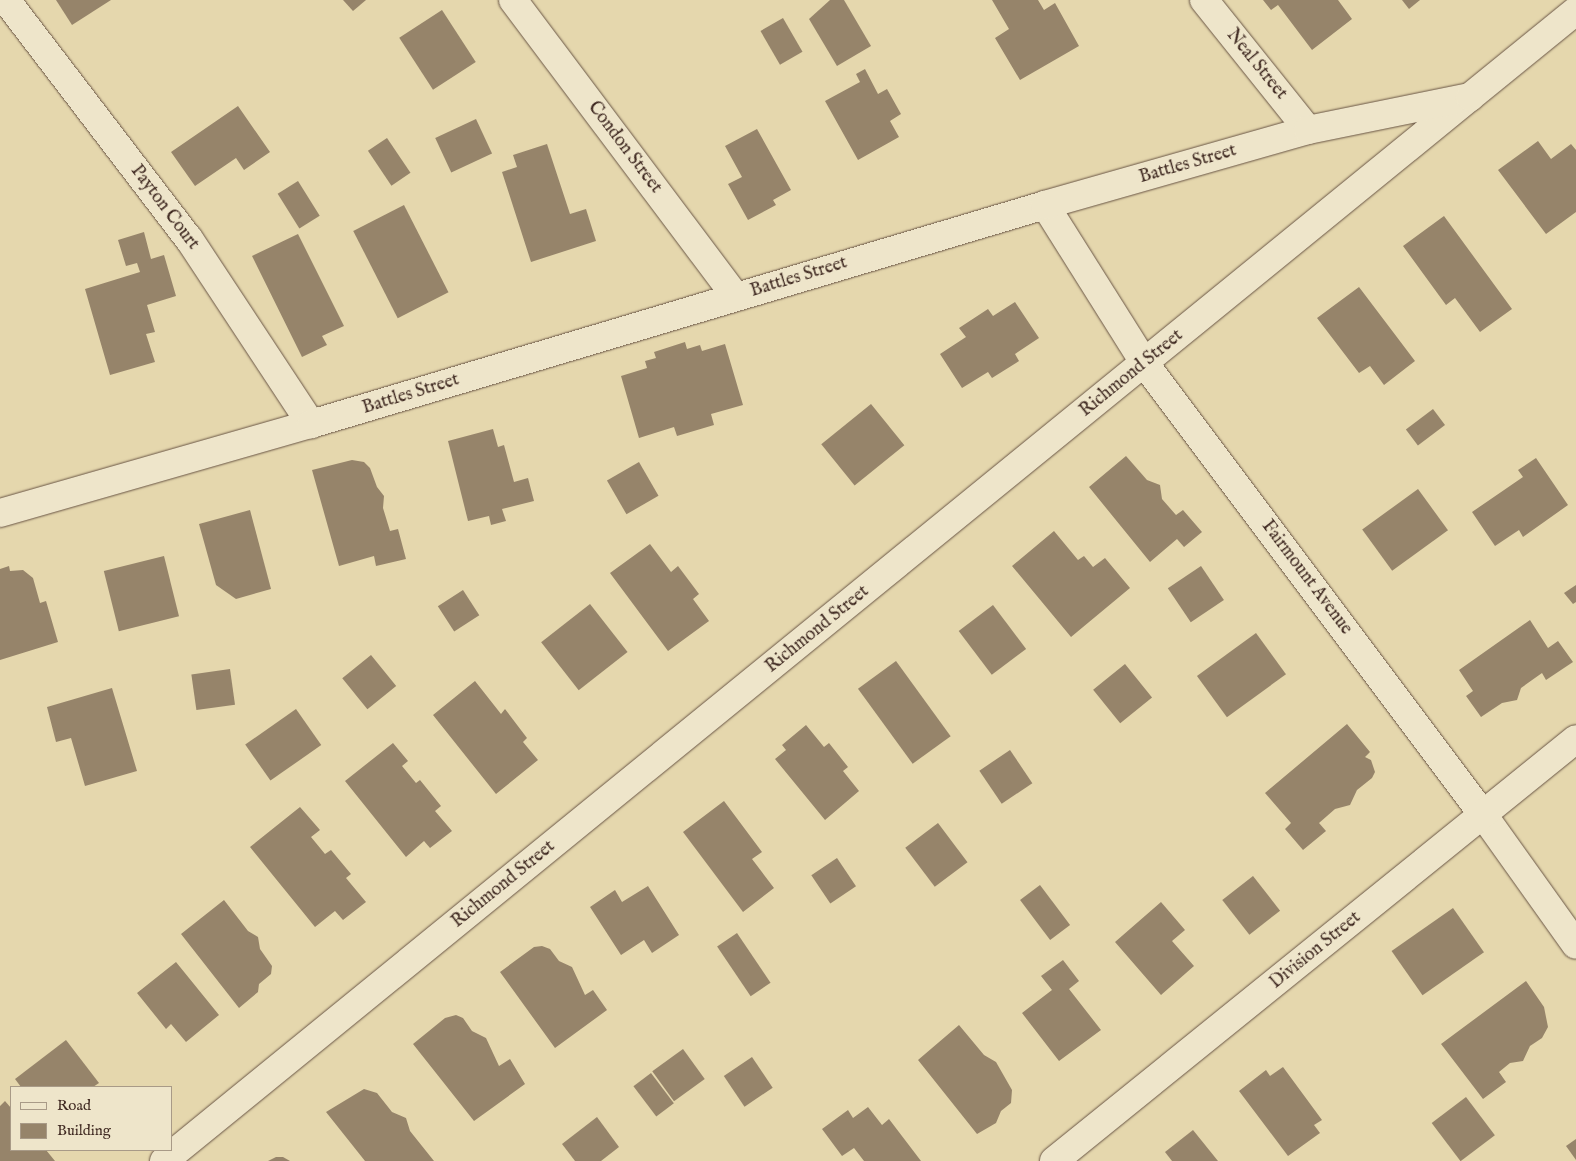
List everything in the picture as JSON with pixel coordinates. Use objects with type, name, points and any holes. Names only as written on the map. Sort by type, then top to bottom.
[{"type":"street","name":"Payton Court","points":[[6,0],[189,239],[311,424]]},
{"type":"street","name":"Condon Street","points":[[513,0],[736,297]]},
{"type":"street","name":"Neal Street","points":[[1204,0],[1308,130]]},
{"type":"street","name":"Battles Street","points":[[0,512],[311,424],[1045,205],[1308,130],[1470,97],[1576,10]]},
{"type":"street","name":"Richmond Street","points":[[164,1161],[1145,364],[1470,97]]},
{"type":"street","name":"Fairmount Avenue","points":[[1045,205],[1145,364],[1484,816],[1576,945]]},
{"type":"street","name":"Division Street","points":[[1054,1161],[1484,816],[1576,739]]},
{"type":"building","points":[[56,0],[111,0],[72,25]]},
{"type":"building","points":[[343,0],[366,0],[353,11]]},
{"type":"building","points":[[830,0],[844,0],[871,46],[837,66],[809,19]]},
{"type":"building","points":[[992,0],[1038,0],[1044,10],[1055,3],[1079,46],[1020,80],[995,38],[1009,29]]},
{"type":"building","points":[[1263,0],[1338,0],[1352,19],[1312,50],[1278,5],[1271,10]]},
{"type":"building","points":[[1402,0],[1420,0],[1409,9]]},
{"type":"building","points":[[442,10],[476,62],[433,90],[399,38]]},
{"type":"building","points":[[783,18],[802,52],[780,65],[760,31]]},
{"type":"building","points":[[865,69],[878,94],[887,89],[901,114],[890,121],[899,137],[858,160],[825,101],[860,82],[856,74]]},
{"type":"building","points":[[238,106],[270,152],[244,170],[236,158],[195,186],[171,152]]},
{"type":"building","points":[[476,119],[492,153],[451,172],[435,138]]},
{"type":"building","points":[[757,129],[791,190],[773,200],[776,205],[748,220],[728,184],[742,177],[725,146]]},
{"type":"building","points":[[387,138],[410,173],[391,186],[368,151]]},
{"type":"building","points":[[1538,141],[1551,159],[1571,144],[1576,150],[1576,212],[1546,234],[1498,170]]},
{"type":"building","points":[[547,144],[570,214],[586,209],[596,241],[531,262],[502,172],[517,167],[513,155]]},
{"type":"building","points":[[298,181],[320,216],[299,228],[278,194]]},
{"type":"building","points":[[404,205],[448,292],[398,318],[353,231]]},
{"type":"building","points":[[1444,216],[1512,309],[1480,332],[1455,298],[1446,305],[1403,246]]},
{"type":"building","points":[[144,232],[151,259],[164,255],[176,296],[147,305],[155,332],[146,334],[155,362],[110,375],[85,289],[140,272],[137,263],[126,266],[118,240]]},
{"type":"building","points":[[298,234],[344,326],[322,336],[327,345],[302,357],[252,256]]},
{"type":"building","points":[[1359,287],[1415,361],[1384,385],[1370,366],[1359,373],[1317,318]]},
{"type":"building","points":[[1015,302],[1039,338],[1015,354],[1019,361],[992,378],[988,372],[962,388],[940,354],[966,337],[959,328],[988,309],[993,316]]},
{"type":"building","points":[[685,342],[687,349],[700,345],[702,351],[725,344],[743,405],[711,414],[714,425],[677,436],[674,427],[639,438],[621,376],[647,368],[645,361],[656,358],[654,352]]},
{"type":"building","points":[[871,404],[904,445],[855,485],[821,444]]},
{"type":"building","points":[[1433,409],[1445,425],[1418,445],[1406,429]]},
{"type":"building","points":[[493,429],[498,447],[504,445],[514,482],[528,478],[534,501],[502,509],[506,521],[491,525],[489,516],[468,521],[448,441]]},
{"type":"building","points":[[1126,456],[1147,480],[1160,485],[1162,499],[1176,515],[1183,510],[1202,532],[1184,547],[1177,539],[1150,562],[1089,487]]},
{"type":"building","points":[[1536,458],[1568,505],[1523,537],[1519,530],[1495,546],[1472,512],[1523,477],[1518,470]]},
{"type":"building","points":[[352,460],[364,462],[370,468],[377,487],[384,496],[383,508],[390,531],[398,529],[406,559],[376,566],[374,556],[339,566],[312,470]]},
{"type":"building","points":[[639,462],[658,496],[626,514],[607,481]]},
{"type":"building","points":[[1418,489],[1448,530],[1392,571],[1362,530]]},
{"type":"building","points":[[250,510],[271,589],[236,599],[216,585],[199,524]]},
{"type":"building","points":[[1054,531],[1078,560],[1084,556],[1093,567],[1105,558],[1130,588],[1071,637],[1012,566]]},
{"type":"building","points":[[650,544],[671,572],[678,566],[699,594],[693,599],[709,621],[668,651],[610,573]]},
{"type":"building","points":[[164,556],[179,616],[119,631],[104,571]]},
{"type":"building","points":[[9,566],[10,571],[23,570],[33,578],[40,603],[46,601],[58,642],[0,660],[0,569]]},
{"type":"building","points":[[1201,566],[1224,600],[1191,622],[1168,588]]},
{"type":"building","points":[[1576,585],[1576,602],[1573,604],[1564,593]]},
{"type":"building","points":[[463,590],[479,615],[454,631],[438,606]]},
{"type":"building","points":[[590,604],[628,652],[579,690],[541,642]]},
{"type":"building","points":[[993,605],[1026,649],[992,675],[959,631]]},
{"type":"building","points":[[1530,620],[1548,648],[1558,641],[1573,662],[1546,680],[1542,673],[1521,688],[1517,700],[1502,703],[1481,717],[1466,696],[1473,691],[1459,670]]},
{"type":"building","points":[[1256,633],[1286,674],[1227,717],[1197,676]]},
{"type":"building","points":[[371,655],[396,686],[367,709],[342,678]]},
{"type":"building","points":[[896,661],[951,736],[913,764],[858,689]]},
{"type":"building","points":[[1125,664],[1152,697],[1120,723],[1093,690]]},
{"type":"building","points":[[230,669],[235,705],[196,710],[191,674]]},
{"type":"building","points":[[475,681],[501,714],[505,709],[527,738],[523,742],[538,760],[496,794],[433,715]]},
{"type":"building","points":[[112,688],[137,771],[85,786],[71,738],[56,742],[47,707]]},
{"type":"building","points":[[296,709],[321,745],[270,781],[245,745]]},
{"type":"building","points":[[1347,724],[1370,752],[1365,757],[1371,760],[1375,772],[1372,778],[1357,790],[1350,805],[1335,809],[1319,823],[1326,831],[1303,850],[1285,829],[1291,823],[1265,793]]},
{"type":"building","points":[[806,725],[824,747],[829,743],[848,767],[843,771],[859,791],[825,820],[775,759],[786,750],[782,745]]},
{"type":"building","points":[[393,743],[408,761],[402,766],[416,783],[420,780],[441,806],[435,811],[452,831],[430,848],[424,841],[406,857],[345,781]]},
{"type":"building","points":[[1010,750],[1032,783],[1002,804],[979,771]]},
{"type":"building","points":[[724,801],[762,852],[752,859],[774,888],[743,912],[683,832]]},
{"type":"building","points":[[300,807],[320,830],[311,837],[325,854],[331,850],[351,874],[346,878],[366,902],[343,920],[335,911],[315,927],[250,847]]},
{"type":"building","points":[[938,823],[967,862],[935,887],[905,848]]},
{"type":"building","points":[[837,858],[856,886],[830,904],[811,875]]},
{"type":"building","points":[[1253,876],[1280,911],[1249,935],[1222,900]]},
{"type":"building","points":[[1040,885],[1070,925],[1050,940],[1020,900]]},
{"type":"building","points":[[648,886],[679,935],[652,953],[644,940],[621,955],[590,907],[615,890],[622,902]]},
{"type":"building","points":[[224,900],[248,931],[258,937],[260,949],[272,966],[271,974],[259,984],[258,992],[239,1008],[181,934]]},
{"type":"building","points":[[1161,902],[1185,930],[1172,941],[1194,966],[1161,995],[1115,942]]},
{"type":"building","points":[[1453,908],[1484,952],[1423,995],[1392,951]]},
{"type":"building","points":[[737,933],[771,983],[751,996],[717,946]]},
{"type":"building","points":[[542,946],[550,949],[559,961],[572,967],[585,995],[593,990],[607,1010],[555,1048],[500,972],[534,947]]},
{"type":"building","points":[[1063,960],[1079,981],[1069,989],[1101,1030],[1059,1061],[1022,1013],[1052,990],[1041,976]]},
{"type":"building","points":[[176,962],[219,1015],[186,1042],[171,1024],[166,1029],[137,993]]},
{"type":"building","points":[[1526,981],[1544,1007],[1548,1027],[1542,1038],[1530,1046],[1523,1061],[1510,1063],[1499,1072],[1506,1082],[1483,1099],[1441,1044]]},
{"type":"building","points":[[456,1015],[463,1018],[472,1031],[486,1038],[499,1066],[510,1059],[525,1084],[474,1121],[413,1044],[445,1018]]},
{"type":"building","points":[[959,1025],[984,1055],[996,1062],[1012,1090],[1011,1103],[1001,1111],[996,1123],[977,1134],[918,1060]]},
{"type":"building","points":[[66,1040],[99,1083],[94,1086],[20,1086],[15,1079]]},
{"type":"building","points":[[683,1049],[705,1079],[674,1101],[652,1071]]},
{"type":"building","points":[[752,1057],[773,1088],[745,1107],[724,1076]]},
{"type":"building","points":[[1283,1067],[1322,1120],[1314,1125],[1320,1133],[1288,1156],[1239,1091],[1266,1070],[1270,1076]]},
{"type":"building","points":[[651,1073],[674,1103],[656,1117],[633,1086]]},
{"type":"building","points":[[364,1089],[377,1093],[392,1112],[406,1118],[410,1131],[434,1161],[365,1161],[326,1112]]},
{"type":"building","points":[[1466,1097],[1495,1135],[1460,1161],[1432,1123]]},
{"type":"building","points":[[5,1101],[10,1107],[10,1151],[47,1151],[55,1161],[0,1161],[0,1106]]},
{"type":"building","points":[[868,1107],[882,1125],[889,1119],[921,1161],[864,1161],[854,1148],[842,1156],[822,1129],[848,1110],[853,1118]]},
{"type":"building","points":[[597,1117],[619,1147],[601,1161],[575,1161],[562,1144]]},
{"type":"building","points":[[1193,1130],[1218,1161],[1172,1161],[1165,1152]]},
{"type":"building","points":[[1576,1139],[1576,1160],[1566,1146]]},
{"type":"building","points":[[276,1157],[283,1157],[290,1161],[268,1161]]}]
